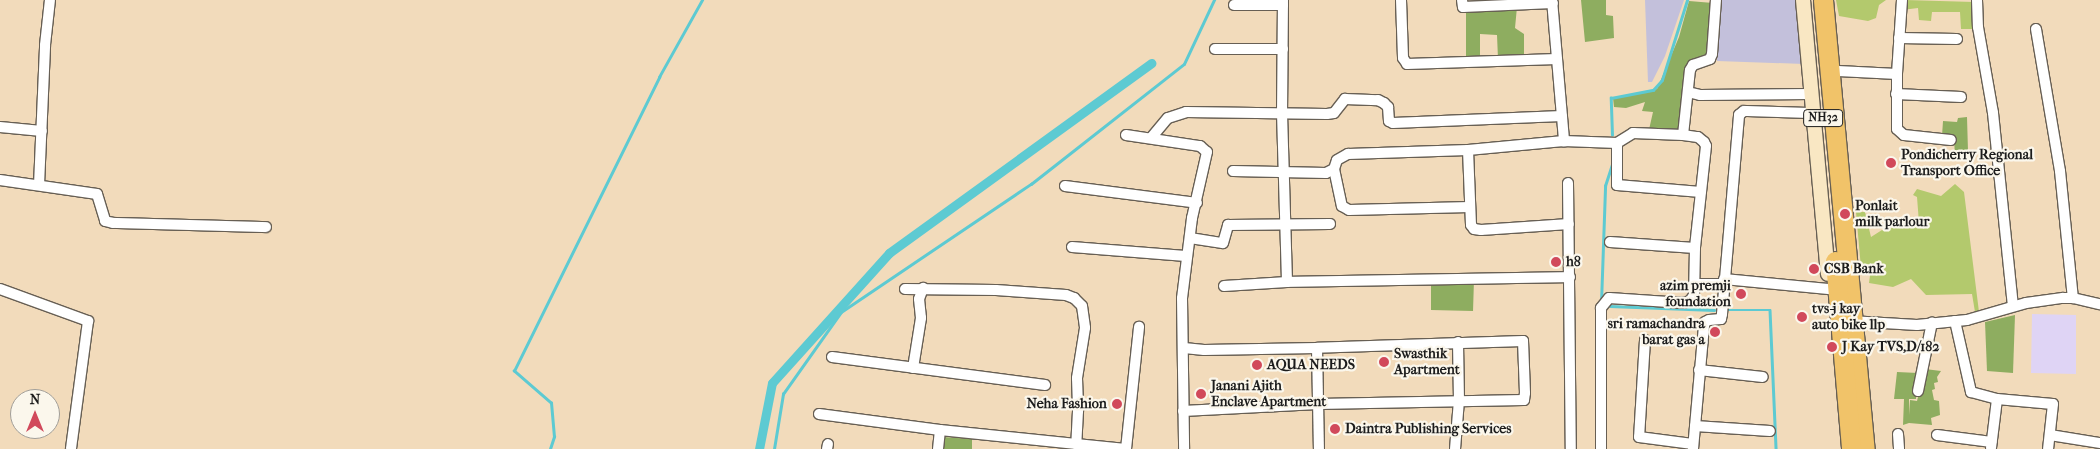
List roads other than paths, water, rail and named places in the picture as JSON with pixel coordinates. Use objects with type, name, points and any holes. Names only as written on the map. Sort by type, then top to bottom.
[{"type":"highway","name":"NH32","points":[[1812,0],[1839,291],[1848,322],[1865,449]]},
{"type":"highway","name":"NH32","points":[[1823,0],[1839,291]]},
{"type":"highway","name":"NH32","points":[[1848,322],[1851,449]]},
{"type":"street","points":[[39,185],[45,45],[50,0]]},
{"type":"street","points":[[1400,0],[1403,58],[1407,64],[1557,59]]},
{"type":"street","points":[[1462,0],[1463,7],[1553,1],[1564,141]]},
{"type":"street","points":[[1682,135],[1690,70],[1693,65],[1710,59],[1712,54],[1716,0]]},
{"type":"street","points":[[1803,0],[1812,113],[1839,291]]},
{"type":"street","points":[[1694,284],[1724,282],[1839,291],[1856,285],[1857,277],[1832,0]]},
{"type":"street","points":[[1902,0],[1896,125],[1899,133],[1951,140]]},
{"type":"street","points":[[1977,0],[1978,27],[1992,113],[2013,306]]},
{"type":"street","points":[[1234,5],[1283,3],[1282,113],[1286,282]]},
{"type":"street","points":[[2036,29],[2060,172],[2073,298]]},
{"type":"street","points":[[1899,38],[1957,40]]},
{"type":"street","points":[[1215,49],[1283,49]]},
{"type":"street","points":[[1838,71],[1897,74]]},
{"type":"street","points":[[1688,92],[1700,95],[1810,94]]},
{"type":"street","points":[[1896,94],[1961,97]]},
{"type":"street","points":[[1151,138],[1168,118],[1186,112],[1334,113],[1345,99],[1378,100],[1384,103],[1388,107],[1389,121],[1393,123],[1562,116]]},
{"type":"street","points":[[1645,340],[1639,437],[1693,447],[1705,322],[1721,319],[1741,112],[1812,113]]},
{"type":"street","points":[[0,127],[42,131]]},
{"type":"street","points":[[1470,206],[1349,210],[1342,206],[1334,169],[1337,160],[1348,154],[1468,150],[1564,141],[1617,143],[1633,134],[1698,137],[1706,146],[1696,248],[1694,295],[1690,301],[1683,302],[1610,298],[1601,308],[1601,449]]},
{"type":"street","points":[[1126,135],[1204,147],[1208,158],[1196,203],[1186,256],[1181,321],[1184,348],[1182,412],[1184,449]]},
{"type":"street","points":[[1617,143],[1617,185],[1701,192]]},
{"type":"street","points":[[1468,150],[1471,225],[1481,230],[1569,224]]},
{"type":"street","points":[[1233,171],[1326,172],[1334,169]]},
{"type":"street","points":[[0,180],[96,194],[105,221],[114,223],[266,227]]},
{"type":"street","points":[[1568,183],[1571,449]]},
{"type":"street","points":[[1065,186],[1196,203]]},
{"type":"street","points":[[1190,238],[1223,243],[1228,225],[1330,224]]},
{"type":"street","points":[[1610,242],[1696,248]]},
{"type":"street","points":[[1072,248],[1186,256]]},
{"type":"street","points":[[1224,286],[1286,282],[1570,277]]},
{"type":"street","points":[[913,368],[921,318],[920,299],[923,288]]},
{"type":"street","points":[[0,289],[88,320],[71,449]]},
{"type":"street","points":[[905,289],[1028,292],[1066,295],[1074,298],[1082,306],[1085,328],[1077,378],[1076,444]]},
{"type":"street","points":[[1848,322],[1917,325],[1967,320],[2013,306],[2073,298],[2100,304]]},
{"type":"street","points":[[1955,321],[1971,392],[1997,398],[2053,404],[2048,449]]},
{"type":"street","points":[[1918,391],[1932,322]]},
{"type":"street","points":[[819,414],[940,430],[1126,449],[1140,327]]},
{"type":"street","points":[[1182,412],[1318,404],[1524,400],[1525,385],[1523,341],[1317,348],[1204,350],[1184,348]]},
{"type":"street","points":[[1455,449],[1459,400],[1458,342]]},
{"type":"street","points":[[1317,348],[1319,449]]},
{"type":"street","points":[[832,357],[1044,385]]},
{"type":"street","points":[[1699,370],[1763,378]]},
{"type":"street","points":[[1937,435],[1992,446],[1997,398]]},
{"type":"street","points":[[1695,426],[1770,431]]},
{"type":"street","points":[[938,449],[940,430]]},
{"type":"street","points":[[1898,434],[1899,449]]},
{"type":"street","points":[[2050,435],[2100,443]]},
{"type":"waterway","points":[[550,449],[554,437],[551,403],[514,371],[659,77],[702,0]]},
{"type":"waterway","points":[[774,449],[783,394],[841,312],[1031,184],[1184,64],[1214,0]]},
{"type":"waterway","points":[[1612,135],[1611,98],[1653,90],[1662,80],[1687,0]]},
{"type":"waterway","points":[[759,449],[772,383],[889,253],[1151,63]]},
{"type":"waterway","points":[[1601,303],[1605,186],[1613,162]]},
{"type":"waterway","points":[[1610,306],[1714,310]]},
{"type":"waterway","points":[[1726,310],[1770,310],[1776,449]]},
{"type":"place","name":"Pondicherry Regional Transport Office","points":[[1891,163]]},
{"type":"place","name":"Ponlait milk parlour","points":[[1845,214]]},
{"type":"place","name":"h8","points":[[1556,262]]},
{"type":"place","name":"CSB Bank","points":[[1814,269]]},
{"type":"place","name":"azim premji foundation","points":[[1741,294]]},
{"type":"place","name":"tvs-j kay auto bike llp","points":[[1802,317]]},
{"type":"place","name":"sri ramachandra barat gas a","points":[[1715,332]]},
{"type":"place","name":"J Kay TVS,D/182","points":[[1832,347]]},
{"type":"place","name":"Swasthik Apartment","points":[[1384,362]]},
{"type":"place","name":"AQUA NEEDS","points":[[1257,365]]},
{"type":"place","name":"Janani Ajith Enclave Apartment","points":[[1201,394]]},
{"type":"place","name":"Neha Fashion","points":[[1117,404]]},
{"type":"place","name":"Daintra Publishing Services","points":[[1335,429]]}]
